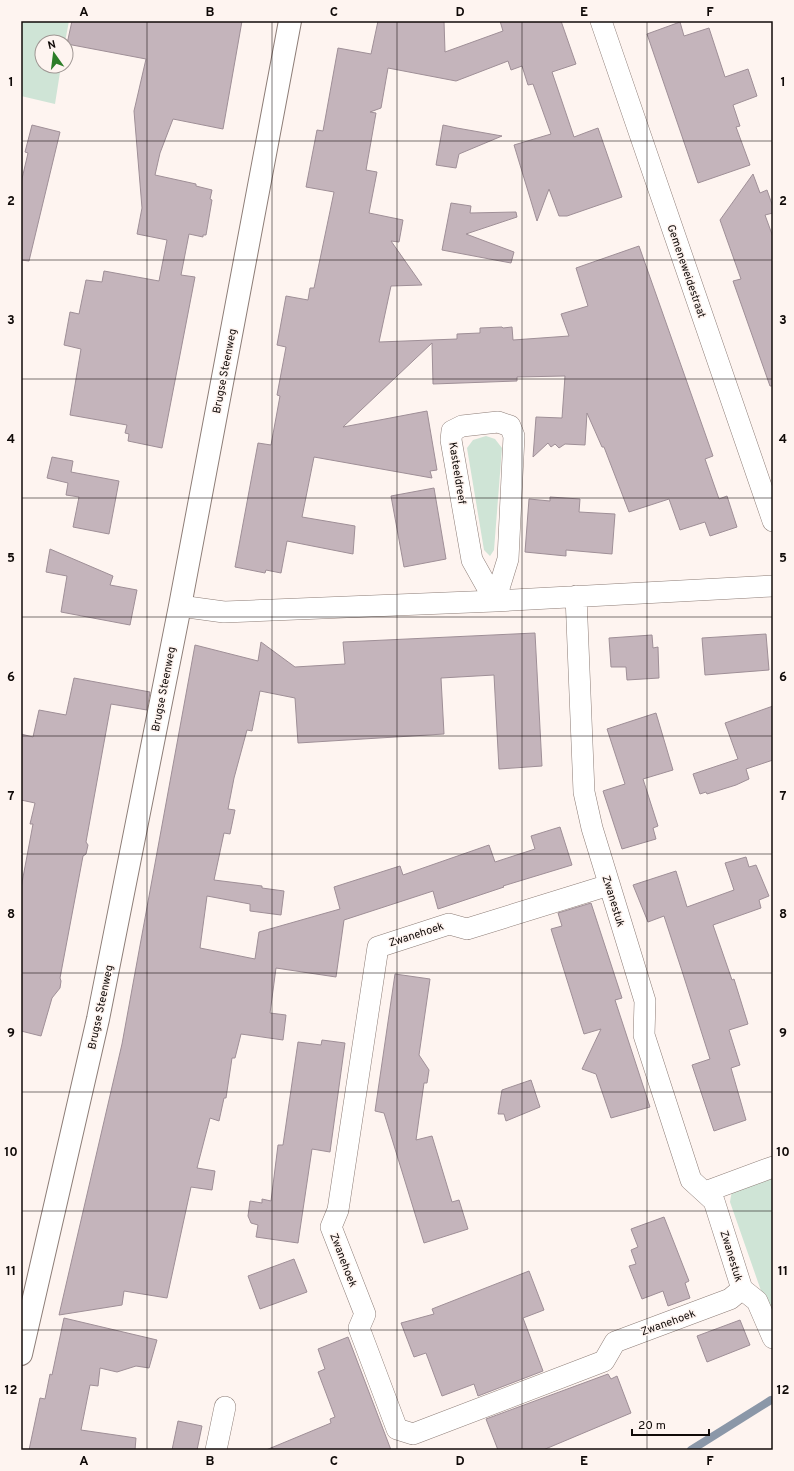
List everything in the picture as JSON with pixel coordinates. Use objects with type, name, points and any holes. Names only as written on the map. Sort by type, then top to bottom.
[{"type":"main road","name":"Brugse Steenweg","points":[[21,1354],[98,1019],[180,606],[290,21]]},
{"type":"street","name":"Gemeneweidestraat","points":[[601,21],[773,521]]},
{"type":"street","name":"Kasteeldreef","points":[[498,422],[510,426],[514,436],[508,559],[495,601],[472,560],[451,440],[452,431],[462,426],[498,422]]},
{"type":"street","points":[[180,606],[224,612],[495,601],[773,586]]},
{"type":"street","name":"Zwanestuk","points":[[576,596],[584,792],[592,828],[645,1001],[644,1035],[691,1180],[714,1201],[742,1289],[757,1301],[773,1338]]},
{"type":"street","name":"Zwanehoek","points":[[609,885],[467,929],[449,924],[378,947],[338,1210],[331,1227],[365,1314],[359,1328],[398,1429],[413,1434],[604,1361],[615,1342],[730,1299],[742,1289]]},
{"type":"street","points":[[705,1192],[773,1167]]},
{"type":"street","points":[[216,1450],[225,1407]]},
{"type":"green space","points":[[21,21],[69,21],[67,34],[34,34],[34,74],[60,74],[55,104],[21,96]]},
{"type":"green space","points":[[486,436],[495,439],[502,448],[494,550],[490,556],[484,550],[467,448],[473,440]]},
{"type":"green space","points":[[773,1177],[773,1325],[730,1202],[732,1190]]},
{"type":"building","points":[[72,21],[242,21],[223,129],[173,119],[160,153],[155,175],[196,184],[196,186],[212,190],[210,199],[212,200],[206,235],[203,235],[203,237],[189,234],[181,275],[195,277],[162,448],[128,441],[129,434],[125,433],[127,425],[70,415],[81,349],[64,345],[70,312],[79,314],[86,280],[102,282],[104,271],[159,281],[167,240],[137,234],[142,208],[134,111],[146,59],[74,45],[74,34],[69,34]]},
{"type":"building","points":[[378,21],[444,21],[445,52],[503,31],[500,21],[561,21],[576,64],[552,72],[574,137],[598,128],[622,197],[567,216],[559,216],[549,189],[537,221],[514,145],[551,134],[533,84],[528,85],[522,66],[511,70],[508,61],[456,81],[388,68],[381,108],[370,112],[376,113],[366,170],[377,172],[369,213],[403,220],[399,242],[391,241],[422,285],[391,286],[379,342],[457,339],[457,334],[480,333],[480,328],[502,327],[512,327],[513,340],[569,336],[561,314],[588,306],[576,268],[639,246],[713,456],[705,459],[719,499],[727,496],[737,527],[710,536],[705,522],[680,530],[669,499],[629,512],[604,447],[602,447],[587,413],[585,445],[565,444],[559,448],[555,444],[551,447],[548,443],[533,457],[536,417],[562,418],[565,376],[517,377],[517,381],[433,384],[432,343],[343,427],[427,411],[437,470],[430,471],[432,478],[314,457],[302,517],[355,526],[353,554],[287,541],[281,573],[266,570],[265,573],[235,567],[258,443],[271,445],[280,396],[277,395],[286,347],[277,345],[286,296],[308,300],[310,288],[314,288],[334,192],[306,187],[317,130],[323,131],[338,48],[371,54]]},
{"type":"building","points":[[680,22],[684,36],[709,28],[725,77],[748,69],[757,96],[733,105],[740,126],[736,127],[750,165],[698,183],[647,34]]},
{"type":"building","points":[[32,125],[60,132],[29,261],[21,260],[21,183],[28,153],[25,152]]},
{"type":"building","points":[[443,125],[502,136],[459,154],[456,168],[436,165]]},
{"type":"building","points":[[753,174],[760,193],[767,190],[773,207],[773,213],[765,215],[773,237],[773,386],[770,386],[733,281],[741,279],[720,220]]},
{"type":"building","points":[[451,203],[471,206],[470,213],[516,212],[517,217],[466,234],[514,252],[511,263],[442,250]]},
{"type":"building","points":[[52,457],[73,461],[71,472],[119,481],[109,534],[73,527],[79,497],[66,495],[68,483],[47,478]]},
{"type":"building","points":[[434,488],[446,559],[404,567],[391,496]]},
{"type":"building","points":[[550,497],[580,499],[579,512],[615,514],[612,554],[566,550],[566,556],[525,552],[529,499],[550,501]]},
{"type":"building","points":[[50,549],[113,576],[110,585],[137,590],[130,625],[61,612],[67,576],[46,572]]},
{"type":"building","points":[[535,633],[542,766],[499,769],[494,675],[441,678],[444,734],[298,743],[295,698],[260,691],[252,731],[247,730],[234,778],[228,809],[235,810],[230,834],[224,833],[214,880],[262,886],[262,888],[284,891],[281,915],[250,911],[250,904],[207,896],[200,948],[255,959],[259,932],[340,909],[334,887],[400,866],[403,875],[489,845],[495,862],[535,849],[531,836],[560,827],[572,865],[503,886],[504,887],[438,909],[433,891],[344,920],[336,977],[276,968],[270,1013],[286,1015],[283,1040],[241,1034],[235,1058],[232,1058],[226,1098],[224,1098],[219,1121],[210,1118],[197,1168],[215,1171],[212,1190],[191,1187],[167,1298],[124,1291],[122,1305],[59,1315],[122,1044],[195,645],[258,661],[261,642],[295,667],[345,664],[343,642]]},
{"type":"building","points":[[766,634],[769,670],[705,675],[702,638]]},
{"type":"building","points":[[652,635],[653,648],[658,647],[659,678],[627,680],[626,667],[611,667],[609,638]]},
{"type":"building","points":[[74,678],[150,692],[147,710],[111,704],[86,842],[88,845],[86,854],[83,856],[60,978],[60,988],[52,998],[41,1036],[21,1031],[21,888],[33,824],[30,824],[35,803],[21,800],[21,734],[33,737],[39,710],[66,715]]},
{"type":"building","points":[[773,706],[773,760],[746,769],[749,779],[736,785],[707,794],[706,792],[700,794],[693,774],[738,759],[725,723]]},
{"type":"building","points":[[656,713],[673,770],[643,779],[658,826],[653,828],[656,839],[622,849],[603,791],[625,784],[607,729]]},
{"type":"building","points":[[746,857],[749,867],[756,865],[769,896],[759,900],[761,908],[713,925],[732,980],[734,979],[748,1024],[729,1030],[740,1065],[731,1068],[746,1120],[714,1131],[692,1065],[710,1059],[664,916],[648,922],[633,885],[676,871],[687,907],[734,890],[725,863]]},
{"type":"building","points":[[591,903],[622,998],[615,1000],[650,1107],[611,1118],[596,1074],[582,1069],[601,1029],[584,1034],[551,929],[562,926],[558,913]]},
{"type":"building","points":[[395,974],[430,979],[419,1055],[429,1070],[427,1083],[424,1083],[416,1140],[432,1136],[452,1202],[459,1200],[468,1229],[424,1243],[384,1113],[375,1111]]},
{"type":"building","points":[[322,1040],[345,1043],[330,1152],[312,1149],[298,1243],[256,1237],[258,1225],[251,1223],[248,1216],[250,1201],[262,1203],[262,1199],[271,1201],[278,1145],[283,1145],[298,1042],[321,1045]]},
{"type":"building","points":[[531,1080],[540,1107],[506,1121],[504,1114],[498,1114],[502,1090]]},
{"type":"building","points":[[664,1217],[689,1281],[685,1283],[690,1298],[668,1306],[663,1291],[642,1299],[629,1266],[636,1264],[631,1250],[638,1247],[631,1229]]},
{"type":"building","points":[[294,1259],[307,1292],[260,1309],[248,1276]]},
{"type":"building","points":[[529,1271],[544,1310],[523,1318],[543,1371],[478,1396],[474,1384],[442,1396],[426,1353],[414,1357],[401,1323],[434,1314],[432,1309]]},
{"type":"building","points":[[64,1318],[157,1340],[149,1368],[136,1366],[117,1372],[100,1368],[98,1386],[90,1385],[81,1430],[136,1438],[135,1450],[29,1450],[40,1398],[45,1399],[50,1374],[52,1375]]},
{"type":"building","points":[[740,1320],[750,1345],[707,1362],[697,1336]]},
{"type":"building","points":[[348,1337],[391,1450],[266,1450],[331,1423],[330,1419],[335,1417],[318,1372],[325,1369],[318,1349]]},
{"type":"building","points":[[608,1374],[611,1379],[617,1376],[631,1413],[543,1450],[498,1450],[486,1419]]},
{"type":"building","points":[[178,1421],[202,1426],[197,1450],[172,1450]]},
{"type":"waterway","points":[[691,1450],[771,1400]]}]
